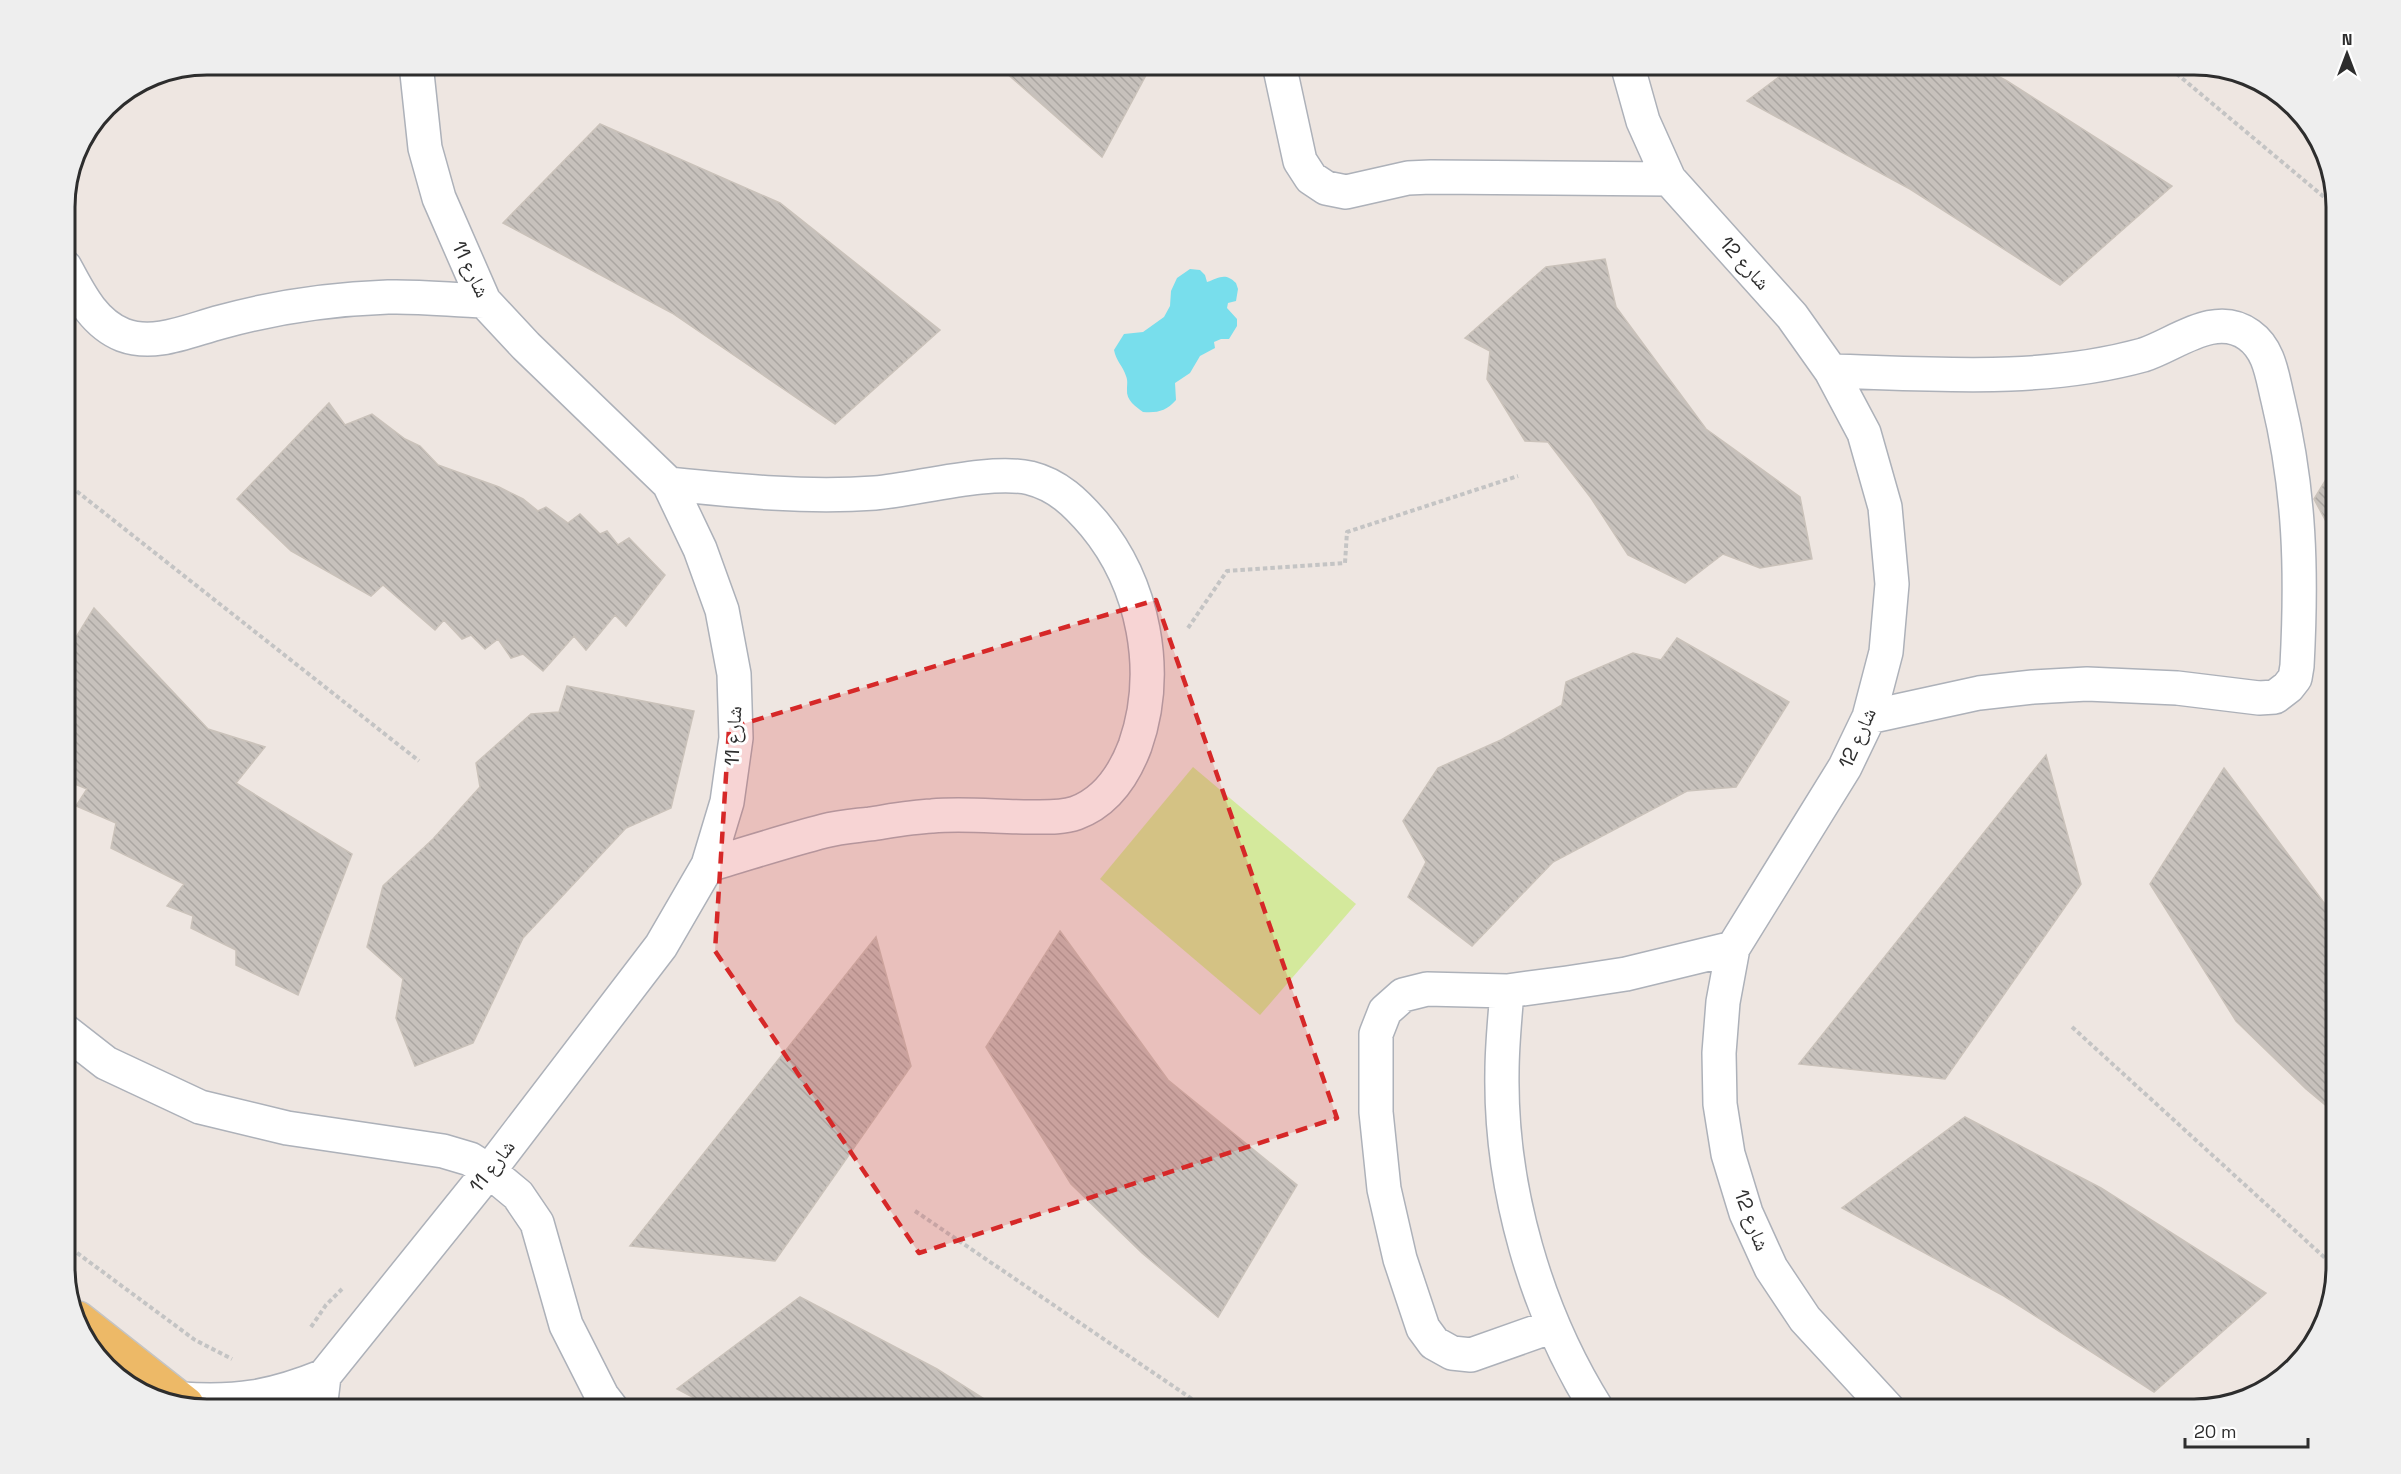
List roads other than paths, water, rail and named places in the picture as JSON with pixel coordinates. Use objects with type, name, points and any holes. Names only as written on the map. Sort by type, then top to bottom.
[{"type":"main road","points":[[91,1328],[174,1394]]},
{"type":"street","name":"شارع 11","points":[[254,1399],[290,1390],[324,1376],[489,1171],[661,946],[708,865],[727,802],[736,738],[734,674],[722,610],[700,549],[669,484],[526,346],[484,301],[439,198],[425,148],[417,75]]},
{"type":"street","points":[[1281,75],[1300,161],[1311,177],[1326,188],[1346,192],[1408,178],[1431,177],[1669,179]]},
{"type":"street","name":"شارع 12","points":[[1630,75],[1643,121],[1669,179],[1792,316],[1831,371],[1864,433],[1885,507],[1892,584],[1886,652],[1869,717],[1845,767],[1733,948],[1720,1043],[1720,1104],[1728,1154],[1746,1213],[1771,1268],[1805,1319],[1878,1399]]},
{"type":"street","points":[[75,285],[85,303],[102,322],[124,335],[149,339],[175,336],[221,321],[270,310],[347,300],[390,297],[484,301]]},
{"type":"street","points":[[1831,371],[1996,375],[2076,370],[2145,354],[2197,331],[2223,326],[2249,334],[2267,354],[2285,431],[2297,508],[2301,588],[2297,666],[2295,678],[2275,697],[2259,698],[2177,688],[2124,685],[2033,687],[1980,693],[1869,717]]},
{"type":"street","points":[[669,484],[771,495],[828,495],[878,493],[981,478],[1009,476],[1030,478],[1055,489],[1075,502],[1107,540],[1131,585],[1144,633],[1147,662],[1145,715],[1129,763],[1116,784],[1097,802],[1075,813],[1049,817],[934,815],[827,830],[708,865]]},
{"type":"street","points":[[1552,1326],[1471,1355],[1452,1353],[1434,1343],[1423,1328],[1400,1259],[1384,1189],[1376,1112],[1376,1034],[1385,1011],[1403,995],[1427,989],[1506,991],[1626,974],[1733,948]]},
{"type":"street","points":[[1506,991],[1502,1074],[1507,1160],[1524,1245],[1552,1326],[1590,1399]]},
{"type":"street","points":[[75,1039],[106,1063],[200,1107],[287,1128],[443,1151],[470,1159],[489,1171],[518,1195],[537,1222],[566,1325],[604,1399]]},
{"type":"street","points":[[321,1399],[324,1376]]},
{"type":"water","points":[[1190,269],[1200,270],[1207,282],[1225,277],[1236,283],[1238,289],[1236,301],[1228,303],[1227,308],[1237,319],[1237,326],[1229,339],[1214,342],[1215,348],[1200,356],[1190,373],[1175,383],[1176,400],[1169,407],[1153,412],[1143,412],[1128,397],[1127,378],[1114,350],[1124,334],[1143,332],[1164,317],[1170,306],[1171,291],[1177,278]]}]
